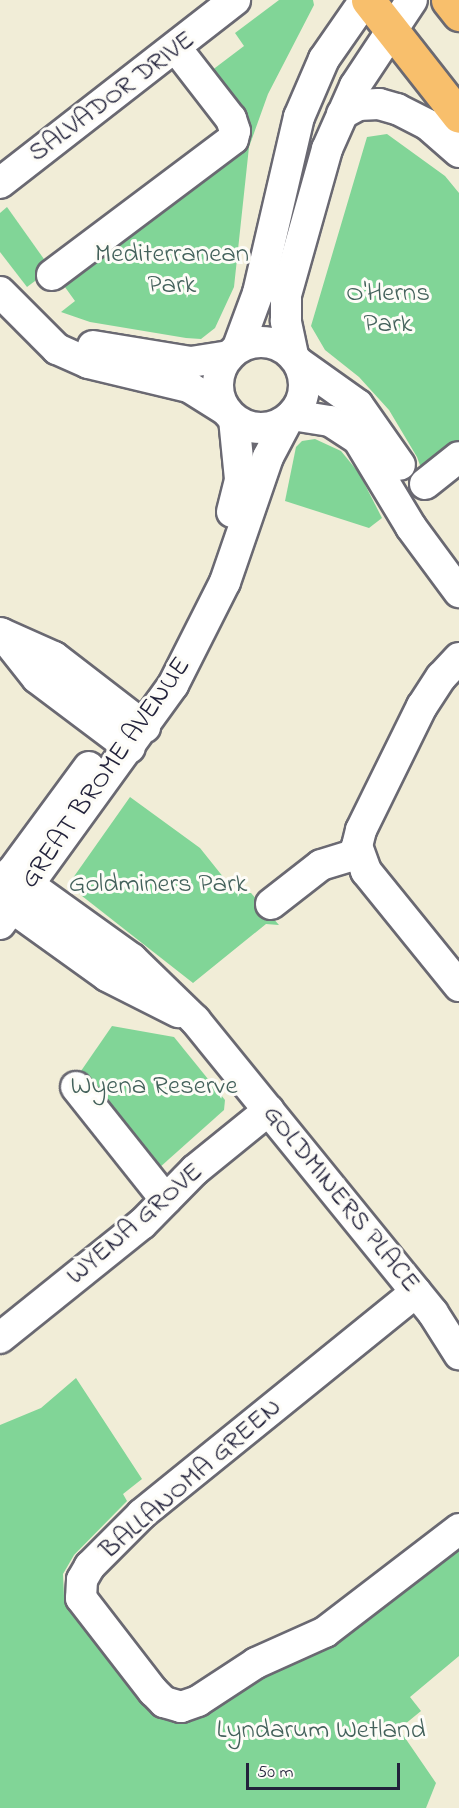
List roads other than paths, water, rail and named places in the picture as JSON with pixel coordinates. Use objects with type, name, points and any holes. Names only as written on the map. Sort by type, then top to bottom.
[{"type":"main road","points":[[367,0],[459,116]]},
{"type":"main road","points":[[448,0],[459,14]]},
{"type":"street","points":[[229,414],[217,382],[258,293],[299,117],[324,58],[367,0]]},
{"type":"street","points":[[290,417],[304,390],[286,321],[291,265],[327,149],[342,114],[368,64],[412,0]]},
{"type":"street","name":"SALVADOR DRIVE","points":[[0,183],[235,4]]},
{"type":"street","points":[[52,275],[233,140],[235,131],[231,119],[176,48]]},
{"type":"street","points":[[342,114],[358,105],[379,104],[428,125],[459,152]]},
{"type":"street","points":[[0,292],[24,320],[57,349],[88,363],[189,387],[229,414],[261,428],[290,417],[330,422],[358,438],[436,562],[459,591]]},
{"type":"street","points":[[24,320],[60,336],[131,353],[191,362],[267,341],[296,359],[358,405],[387,442],[399,463],[436,562]]},
{"type":"street","name":"GREAT BROME AVENUE","points":[[129,731],[182,626],[236,503],[240,479],[229,414]]},
{"type":"street","name":"GREAT BROME AVENUE","points":[[9,896],[201,634],[229,572],[268,457],[290,417]]},
{"type":"street","points":[[425,484],[459,457]]},
{"type":"street","points":[[1,633],[54,657],[129,731]]},
{"type":"street","points":[[459,658],[441,677],[422,706],[361,830],[357,854],[459,986]]},
{"type":"street","points":[[271,904],[321,865],[357,854]]},
{"type":"street","name":"GOLDMINERS PLACE","points":[[9,896],[152,975],[195,1020],[269,1110],[416,1292],[459,1354]]},
{"type":"street","points":[[76,1087],[166,1200]]},
{"type":"street","name":"WYENA GROVE","points":[[0,1338],[166,1200],[195,1170],[269,1110]]},
{"type":"street","name":"BALLANOMA GREEN","points":[[416,1292],[142,1514],[90,1566],[82,1580],[81,1598],[153,1691],[164,1702],[181,1707],[198,1701],[256,1663],[325,1632],[459,1529]]},
{"type":"park label","name":"Mediterranean Park","points":[[172,270]]},
{"type":"park label","name":"O'Herns Park","points":[[388,308]]},
{"type":"park label","name":"Goldminers Park","points":[[158,885]]},
{"type":"park label","name":"Wyena Reserve","points":[[154,1087]]},
{"type":"park label","name":"Lyndarum Wetland","points":[[321,1731]]}]
